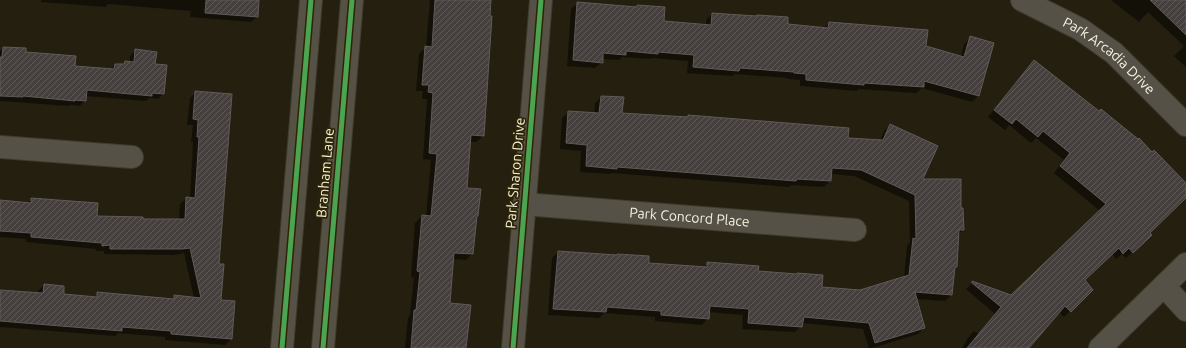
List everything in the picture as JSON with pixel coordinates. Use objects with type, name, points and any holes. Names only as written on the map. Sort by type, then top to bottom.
[{"type":"main road","name":"Branham Lane","points":[[282,348],[311,0]]},
{"type":"main road","name":"Branham Lane","points":[[323,348],[352,0]]},
{"type":"street","name":"Park Sharon Drive","points":[[513,348],[541,0]]},
{"type":"street","name":"Park Arcadia Drive","points":[[1022,0],[1080,29],[1114,53],[1186,125]]},
{"type":"street","points":[[0,147],[132,158]]},
{"type":"street","name":"Park Concord Place","points":[[524,204],[855,230]]},
{"type":"street","points":[[1100,348],[1186,264]]},
{"type":"street","points":[[1164,286],[1186,310]]},
{"type":"building","points":[[206,0],[259,0],[258,17],[205,13]]},
{"type":"building","points":[[435,0],[491,0],[490,16],[492,16],[484,136],[471,135],[467,188],[481,189],[473,254],[454,253],[450,303],[471,305],[466,348],[411,348],[414,310],[416,310],[420,272],[417,271],[422,215],[431,216],[437,154],[429,153],[433,93],[428,92],[429,85],[422,85],[425,46],[432,47]]},
{"type":"building","points":[[1150,0],[1186,0],[1186,35]]},
{"type":"building","points":[[577,2],[637,7],[637,5],[665,7],[664,21],[711,25],[712,13],[788,17],[788,24],[828,28],[829,22],[928,30],[926,46],[964,57],[970,36],[994,43],[979,96],[924,81],[924,87],[864,83],[864,85],[806,80],[806,74],[794,72],[740,68],[739,71],[693,67],[694,55],[626,51],[626,55],[603,53],[603,63],[573,60]]},
{"type":"building","points":[[3,47],[26,48],[26,52],[76,56],[75,66],[114,69],[115,64],[124,64],[125,61],[134,62],[135,49],[157,52],[155,64],[167,65],[164,94],[152,93],[152,96],[87,90],[86,101],[23,96],[0,96],[0,57],[2,57]]},
{"type":"building","points":[[1034,60],[1099,111],[1101,109],[1138,139],[1139,138],[1152,152],[1154,150],[1186,183],[1186,198],[1150,233],[1152,235],[1133,253],[1129,248],[1123,254],[1119,248],[1085,280],[1093,290],[1071,312],[1065,306],[1029,348],[967,348],[1001,307],[972,283],[972,281],[1011,295],[1106,204],[1060,166],[1070,153],[1043,131],[1038,137],[1016,119],[1012,124],[994,110]]},
{"type":"building","points":[[195,91],[232,94],[219,264],[224,264],[221,300],[235,301],[232,339],[171,334],[171,331],[122,327],[122,331],[0,321],[0,290],[43,293],[44,284],[64,286],[64,294],[97,297],[97,292],[174,299],[174,295],[201,298],[190,248],[110,249],[110,245],[102,246],[102,243],[31,237],[31,233],[0,231],[0,200],[31,203],[31,198],[98,203],[97,216],[143,217],[143,219],[185,219],[186,197],[195,198],[199,137],[197,137],[198,120],[193,119]]},
{"type":"building","points":[[601,96],[624,97],[622,113],[688,117],[688,115],[849,128],[848,138],[883,140],[890,124],[938,146],[923,179],[961,179],[961,208],[963,208],[964,230],[959,230],[957,267],[955,267],[952,295],[915,292],[925,328],[875,343],[869,323],[804,317],[802,327],[748,323],[749,309],[710,306],[709,319],[661,315],[661,311],[607,307],[606,312],[553,309],[558,251],[649,256],[649,263],[707,267],[707,262],[759,266],[758,271],[823,275],[822,287],[860,290],[909,275],[913,238],[916,239],[915,195],[861,170],[832,168],[831,181],[797,179],[796,181],[617,167],[617,169],[586,166],[587,145],[566,143],[568,111],[599,113]]},
{"type":"cycle path","points":[[282,348],[311,0]]},
{"type":"cycle path","points":[[323,348],[352,0]]},
{"type":"cycle path","points":[[513,348],[541,0]]}]
